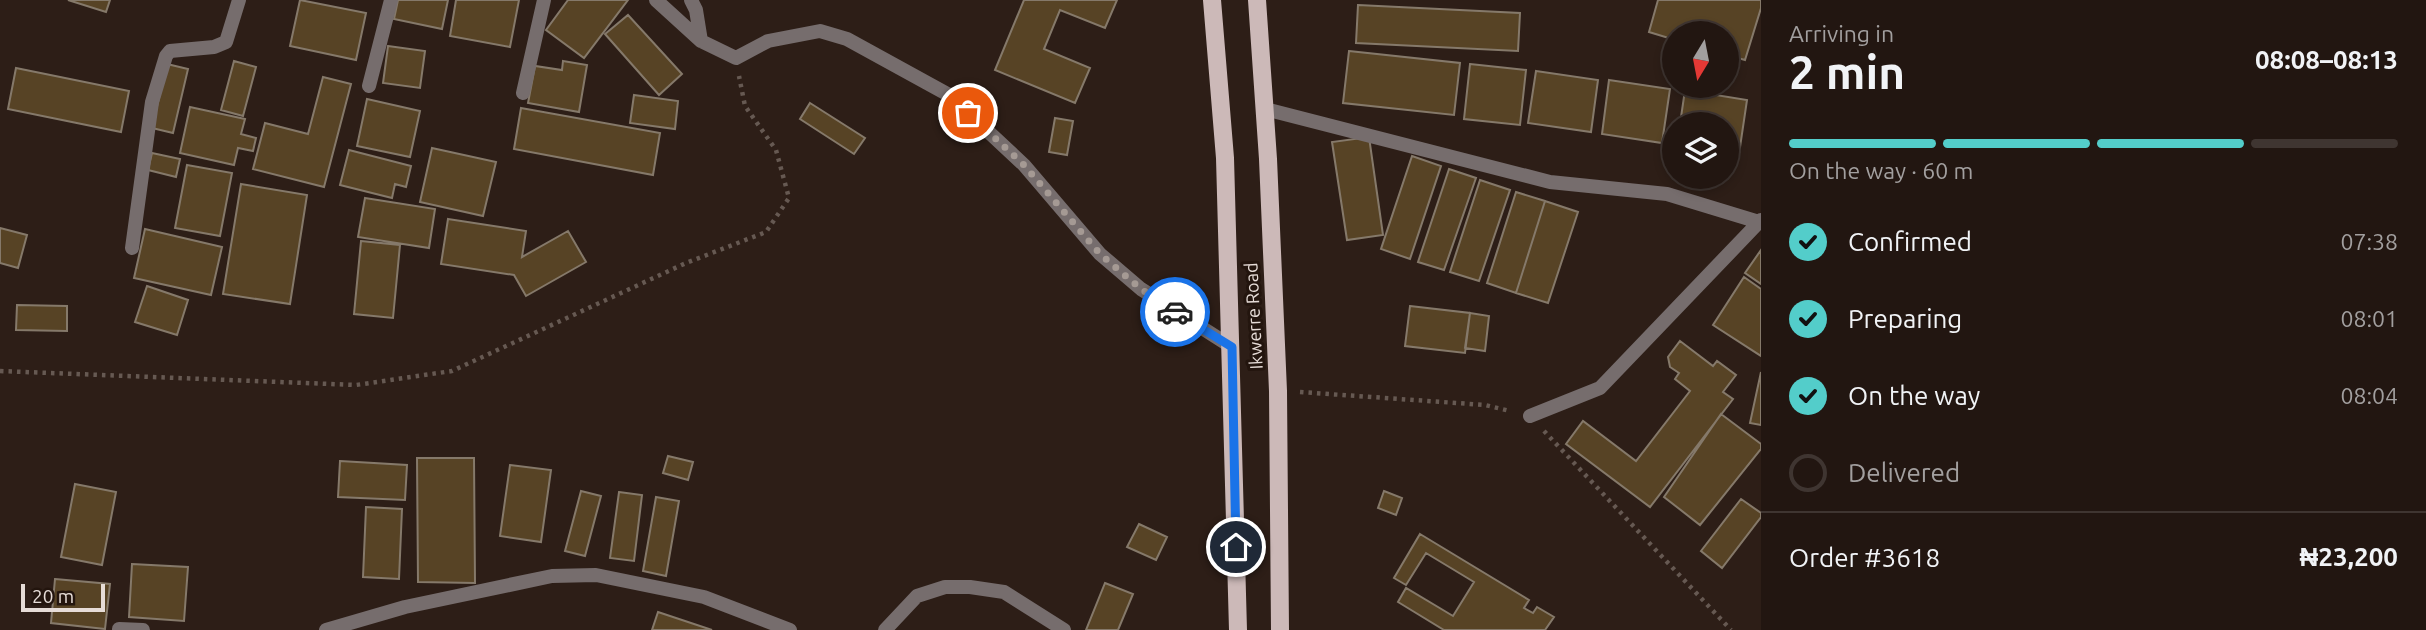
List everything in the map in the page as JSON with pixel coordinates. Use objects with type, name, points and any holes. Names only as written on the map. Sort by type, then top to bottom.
[{"type":"main road","points":[[1212,0],[1225,158],[1238,630]]},
{"type":"main road","name":"Ikwerre Road","points":[[1257,0],[1265,109],[1278,391],[1280,630]]},
{"type":"street","points":[[132,248],[152,102],[166,56],[170,51],[215,47],[226,42],[239,0]]},
{"type":"street","points":[[369,86],[391,0]]},
{"type":"street","points":[[523,93],[544,0]]},
{"type":"street","points":[[656,0],[701,41],[736,58],[768,41],[820,31],[848,39],[949,95],[1024,165],[1100,254],[1141,289],[1232,347]]},
{"type":"street","points":[[691,0],[696,10],[701,41]]},
{"type":"street","points":[[1265,109],[1550,182],[1667,194],[1760,221],[1600,388],[1531,416]]},
{"type":"street","points":[[326,630],[405,607],[552,576],[596,575],[704,597],[790,630]]},
{"type":"street","points":[[885,630],[917,596],[945,587],[970,587],[1004,592],[1064,630]]},
{"type":"street","points":[[119,629],[143,630]]},
{"type":"path","points":[[0,371],[356,384],[452,371],[686,263],[766,232],[789,198],[776,150],[745,106],[736,58]]},
{"type":"path","points":[[1278,391],[1485,405],[1531,416],[1731,630]]},
{"type":"building","points":[[68,0],[110,0],[106,12]]},
{"type":"building","points":[[300,0],[366,13],[356,60],[290,46]]},
{"type":"building","points":[[398,0],[448,0],[442,29],[394,19]]},
{"type":"building","points":[[456,0],[519,0],[510,47],[450,36]]},
{"type":"building","points":[[568,0],[628,0],[584,58],[546,30]]},
{"type":"building","points":[[1024,0],[1117,0],[1105,28],[1060,10],[1044,49],[1090,68],[1075,103],[995,70]]},
{"type":"building","points":[[1658,0],[1761,0],[1745,60],[1740,59],[1740,21],[1662,21],[1662,36],[1649,32]]},
{"type":"building","points":[[1358,5],[1520,13],[1518,51],[1356,43]]},
{"type":"building","points":[[628,15],[682,74],[659,95],[605,34]]},
{"type":"building","points":[[388,46],[425,51],[420,88],[383,83]]},
{"type":"building","points":[[1349,51],[1460,63],[1454,115],[1343,103]]},
{"type":"building","points":[[234,61],[256,67],[243,116],[221,110]]},
{"type":"building","points":[[563,61],[587,65],[579,112],[528,103],[535,66],[562,70]]},
{"type":"building","points":[[167,64],[188,69],[173,133],[152,128]]},
{"type":"building","points":[[1470,64],[1526,70],[1520,125],[1464,119]]},
{"type":"building","points":[[16,68],[129,91],[121,132],[8,109]]},
{"type":"building","points":[[1536,71],[1598,80],[1591,132],[1528,123]]},
{"type":"building","points":[[323,77],[351,84],[324,187],[253,169],[265,123],[308,134]]},
{"type":"building","points":[[1609,80],[1662,88],[1662,98],[1669,98],[1667,112],[1662,112],[1662,143],[1602,134]]},
{"type":"building","points":[[634,95],[678,101],[675,129],[630,123]]},
{"type":"building","points":[[1684,98],[1747,100],[1739,154],[1739,112],[1682,112]]},
{"type":"building","points":[[367,99],[420,111],[410,157],[357,146]]},
{"type":"building","points":[[810,103],[865,138],[854,154],[800,119]]},
{"type":"building","points":[[190,107],[245,119],[241,134],[256,138],[253,151],[238,148],[234,165],[180,153]]},
{"type":"building","points":[[521,108],[660,133],[653,175],[514,149]]},
{"type":"building","points":[[1055,118],[1073,121],[1067,155],[1049,152]]},
{"type":"building","points":[[1369,137],[1383,235],[1347,240],[1332,142]]},
{"type":"building","points":[[432,148],[496,162],[483,216],[420,202]]},
{"type":"building","points":[[349,150],[411,166],[406,187],[395,184],[392,198],[340,185]]},
{"type":"building","points":[[152,153],[180,159],[176,177],[148,170]]},
{"type":"building","points":[[1412,156],[1441,166],[1410,259],[1381,249]]},
{"type":"building","points":[[187,165],[232,173],[220,236],[175,228]]},
{"type":"building","points":[[1449,169],[1476,178],[1444,270],[1418,262]]},
{"type":"building","points":[[1480,180],[1510,190],[1479,281],[1450,272]]},
{"type":"building","points":[[241,184],[307,195],[290,304],[223,294]]},
{"type":"building","points":[[1516,192],[1545,201],[1516,293],[1487,283]]},
{"type":"building","points":[[365,198],[435,209],[429,248],[358,237]]},
{"type":"building","points":[[1545,201],[1578,212],[1548,303],[1516,293]]},
{"type":"building","points":[[448,219],[526,231],[522,257],[568,231],[586,262],[526,296],[514,275],[441,264]]},
{"type":"building","points":[[0,228],[27,235],[18,268],[0,263]]},
{"type":"building","points":[[145,229],[222,247],[211,295],[134,278]]},
{"type":"building","points":[[361,241],[400,245],[393,318],[354,314]]},
{"type":"building","points":[[1761,250],[1761,284],[1745,273]]},
{"type":"building","points":[[1744,277],[1761,289],[1761,356],[1713,325]]},
{"type":"building","points":[[147,286],[188,300],[177,335],[135,322]]},
{"type":"building","points":[[17,305],[67,306],[67,331],[16,330]]},
{"type":"building","points":[[1410,306],[1470,313],[1465,353],[1405,346]]},
{"type":"building","points":[[1470,313],[1489,316],[1485,351],[1465,348]]},
{"type":"building","points":[[1680,341],[1713,366],[1717,361],[1736,375],[1723,392],[1733,399],[1650,507],[1566,444],[1583,421],[1636,461],[1690,391],[1675,379],[1679,373],[1670,367],[1668,357]]},
{"type":"building","points":[[1761,372],[1761,425],[1750,423]]},
{"type":"building","points":[[1721,414],[1761,444],[1761,449],[1700,525],[1664,497]]},
{"type":"building","points":[[668,456],[693,462],[688,480],[663,473]]},
{"type":"building","points":[[417,458],[474,458],[475,583],[418,582]]},
{"type":"building","points":[[340,461],[407,465],[405,500],[338,497]]},
{"type":"building","points":[[510,465],[551,470],[541,542],[500,536]]},
{"type":"building","points":[[75,484],[116,492],[102,565],[61,557]]},
{"type":"building","points":[[581,491],[601,496],[585,556],[565,551]]},
{"type":"building","points":[[1384,491],[1402,498],[1396,515],[1378,508]]},
{"type":"building","points":[[619,492],[642,495],[634,561],[610,558]]},
{"type":"building","points":[[656,497],[679,501],[666,576],[643,571]]},
{"type":"building","points":[[1741,499],[1761,513],[1761,517],[1722,568],[1701,551]]},
{"type":"building","points":[[366,507],[402,509],[399,579],[363,577]]},
{"type":"building","points":[[1139,524],[1167,537],[1156,560],[1127,547]]},
{"type":"building","points":[[1420,534],[1529,600],[1524,608],[1533,613],[1537,607],[1554,617],[1545,630],[1444,630],[1398,602],[1406,588],[1453,616],[1474,582],[1426,553],[1406,585],[1394,578]]},
{"type":"building","points":[[132,564],[188,567],[184,621],[129,617]]},
{"type":"building","points":[[55,579],[110,584],[105,629],[51,623]]},
{"type":"building","points":[[1105,583],[1133,594],[1118,630],[1086,630]]},
{"type":"building","points":[[658,612],[712,630],[652,630]]},
{"type":"way so far","points":[[968,113],[1024,165],[1100,254],[1141,289],[1175,312]]},
{"type":"route","points":[[1175,312],[1232,347],[1236,547]]}]
